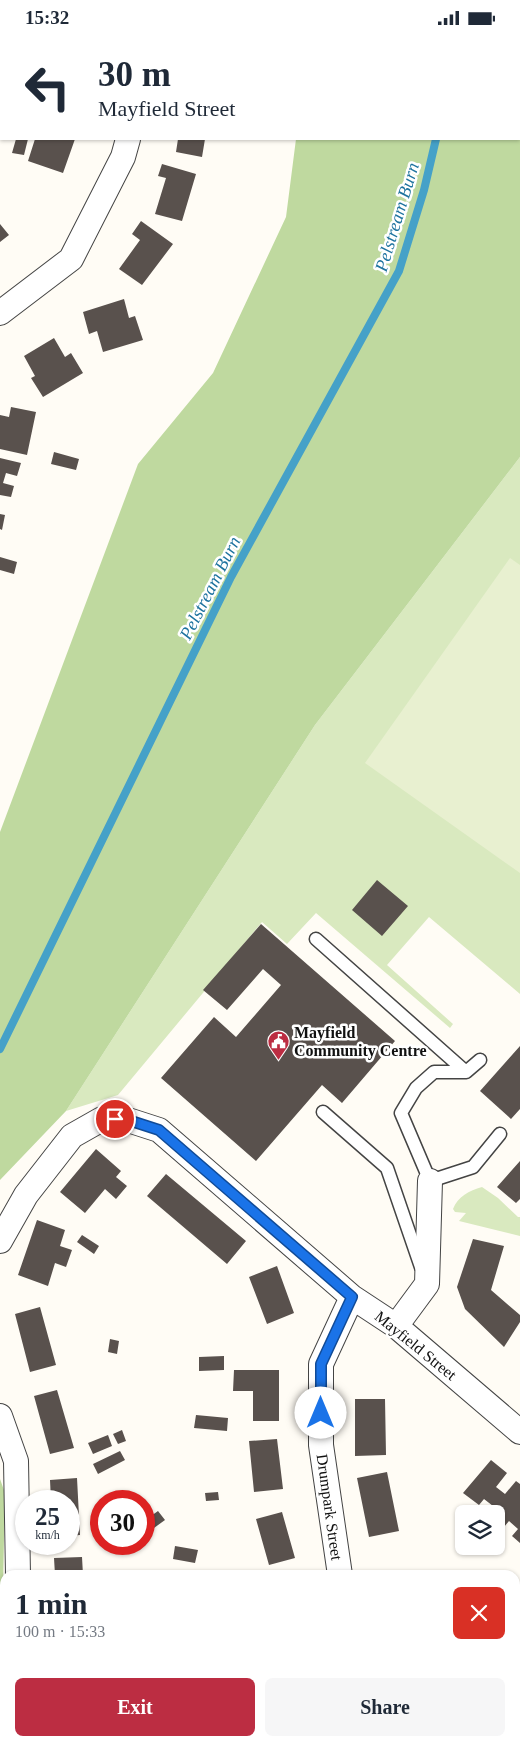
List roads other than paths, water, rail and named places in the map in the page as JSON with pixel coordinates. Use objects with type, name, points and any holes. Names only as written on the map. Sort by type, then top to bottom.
[{"type":"street","points":[[0,313],[71,259],[123,157],[128,140]]},
{"type":"street","name":"Mayfield Street","points":[[0,1241],[26,1195],[72,1136],[102,1119],[125,1119],[159,1130],[352,1297],[396,1326],[520,1433]]},
{"type":"street","points":[[396,1326],[427,1284],[430,1181]]},
{"type":"street","name":"Drumpark Street","points":[[339,1570],[321,1445],[321,1364],[352,1297]]},
{"type":"street","points":[[0,1416],[16,1461],[18,1570]]},
{"type":"lane","points":[[316,939],[466,1072]]},
{"type":"lane","points":[[480,1060],[466,1072],[434,1072],[416,1088],[401,1113],[430,1181],[474,1167],[500,1134]]},
{"type":"lane","points":[[324,1112],[387,1168],[427,1284]]},
{"type":"waterway","name":"Pelstream Burn","points":[[0,1049],[231,577],[399,271],[424,190],[436,140]]},
{"type":"place","name":"Mayfield Community Centre","points":[[278,1060]]}]
